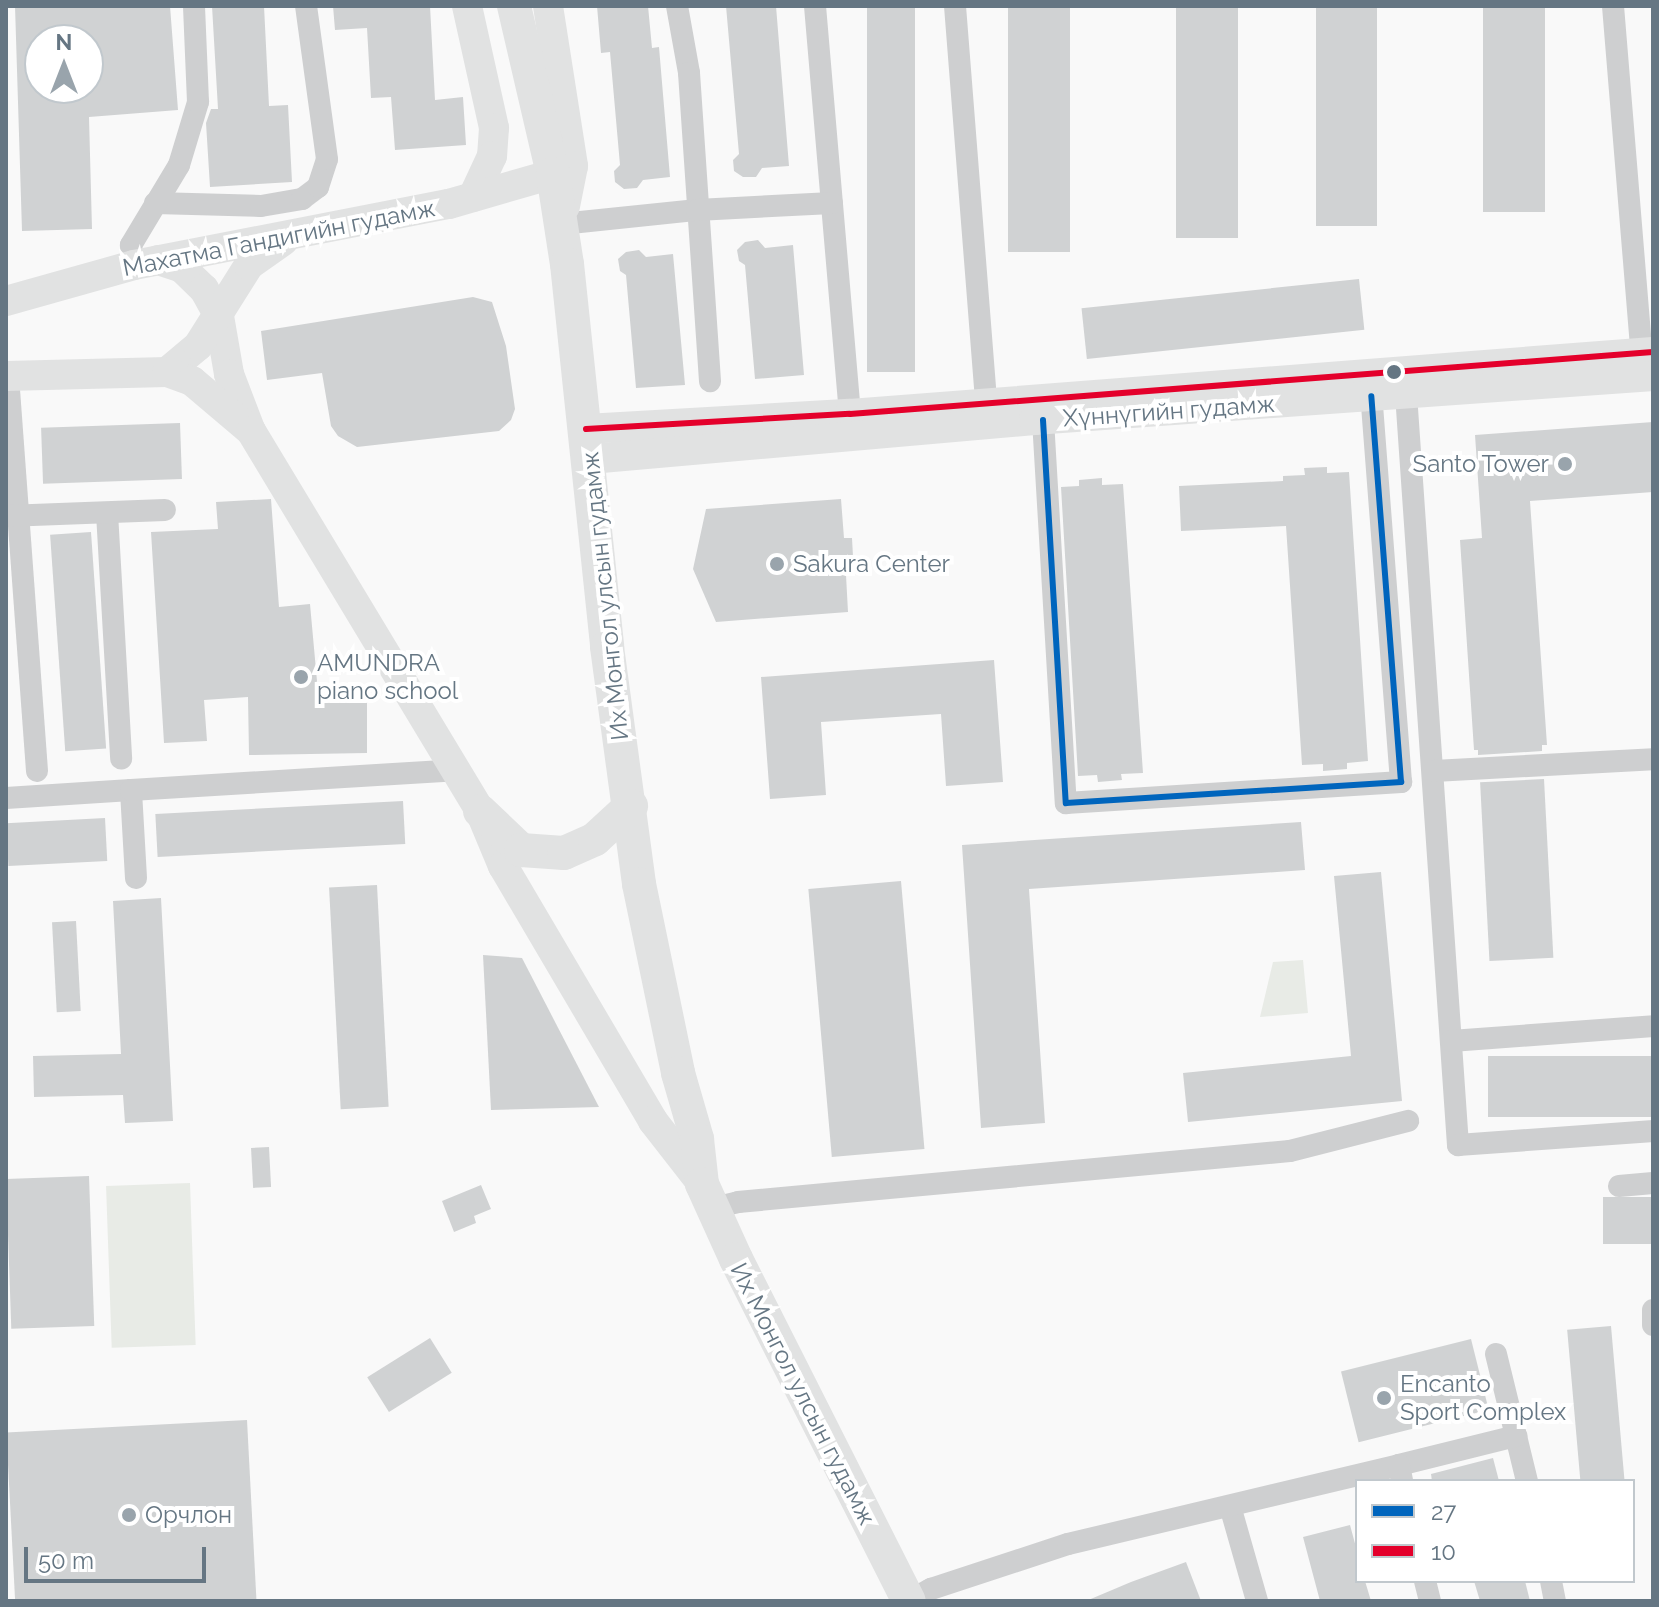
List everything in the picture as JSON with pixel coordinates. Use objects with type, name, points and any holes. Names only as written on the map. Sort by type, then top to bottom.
[{"type":"main road","points":[[467,6],[494,128],[492,156],[473,197]]},
{"type":"main road","name":"Их Монгол улсын гудамж","points":[[514,6],[553,174],[561,224],[588,444],[607,647],[650,948],[708,1196]]},
{"type":"main road","points":[[548,6],[573,166],[561,224]]},
{"type":"main road","name":"Махатма Гандигийн гудамж","points":[[6,301],[146,262],[473,197],[553,174]]},
{"type":"main road","points":[[167,372],[198,346],[249,265],[291,235]]},
{"type":"main road","points":[[146,262],[182,268],[204,289],[219,316],[229,374],[251,431],[480,811],[521,850],[564,853],[595,839],[631,806]]},
{"type":"main road","name":"Хүннүгийн гудамж","points":[[588,444],[850,414],[986,403],[1648,364]]},
{"type":"main road","name":"Хүннүгийн гудамж","points":[[588,444],[1043,420],[1406,394],[1648,364]]},
{"type":"main road","points":[[7,376],[167,372],[192,381],[251,431]]},
{"type":"main road","name":"Их Монгол улсын гудамж","points":[[480,811],[503,866],[653,1121],[708,1196],[909,1601]]},
{"type":"street","points":[[146,262],[131,245],[179,165],[198,102],[194,6]]},
{"type":"street","points":[[155,203],[261,206],[302,199],[318,187],[327,159],[306,6]]},
{"type":"street","points":[[677,6],[689,73],[710,381]]},
{"type":"street","points":[[815,6],[850,414]]},
{"type":"street","points":[[955,6],[986,403]]},
{"type":"street","points":[[1613,6],[1648,364]]},
{"type":"street","points":[[561,224],[697,210],[832,203]]},
{"type":"street","points":[[7,376],[11,516],[37,771]]},
{"type":"street","points":[[1406,394],[1458,1145],[1653,1131]]},
{"type":"street","points":[[1043,420],[1066,803],[1401,782],[1371,396]]},
{"type":"street","points":[[11,516],[165,510]]},
{"type":"street","points":[[107,513],[121,759]]},
{"type":"street","points":[[1434,771],[1653,759]]},
{"type":"street","points":[[6,798],[455,770]]},
{"type":"street","points":[[131,790],[136,878]]},
{"type":"street","points":[[1451,1041],[1653,1026]]},
{"type":"street","points":[[708,1196],[738,1202],[1290,1151],[1408,1121]]},
{"type":"street","points":[[1619,1186],[1653,1183]]},
{"type":"street","points":[[1653,1310],[1653,1325]]},
{"type":"street","points":[[1496,1354],[1527,1479]]},
{"type":"street","points":[[1369,1479],[1400,1473],[1516,1436]]},
{"type":"street","points":[[909,1601],[931,1589],[1068,1544],[1230,1506],[1355,1482]]},
{"type":"street","points":[[1230,1506],[1257,1601]]},
{"type":"shaded area","points":[[1303,960],[1308,1013],[1260,1017],[1273,962]]},
{"type":"shaded area","points":[[190,1183],[196,1345],[112,1348],[106,1186]]},
{"type":"building","points":[[15,6],[170,6],[178,110],[89,117],[92,229],[22,231]]},
{"type":"building","points":[[212,6],[264,6],[269,106],[288,105],[292,182],[210,187],[206,123],[211,109],[218,109]]},
{"type":"building","points":[[333,6],[430,6],[435,100],[463,97],[466,145],[395,150],[391,97],[371,98],[367,28],[335,30]]},
{"type":"building","points":[[597,6],[648,6],[652,48],[659,47],[670,177],[643,180],[637,188],[624,189],[615,182],[614,171],[620,165],[610,52],[601,53]]},
{"type":"building","points":[[726,6],[776,6],[789,166],[762,168],[756,177],[743,177],[734,171],[733,160],[739,154]]},
{"type":"building","points":[[867,6],[915,6],[915,372],[867,372]]},
{"type":"building","points":[[1008,6],[1070,6],[1070,252],[1008,252]]},
{"type":"building","points":[[1176,6],[1238,6],[1238,238],[1176,238]]},
{"type":"building","points":[[1316,6],[1377,6],[1377,226],[1316,226]]},
{"type":"building","points":[[1483,6],[1545,6],[1545,212],[1483,212]]},
{"type":"building","points":[[758,240],[765,248],[793,245],[804,375],[755,379],[745,265],[739,261],[737,250],[745,242]]},
{"type":"building","points":[[639,250],[646,257],[673,254],[685,385],[636,388],[626,275],[620,271],[618,259],[626,252]]},
{"type":"building","points":[[1359,279],[1364,330],[1087,359],[1082,308]]},
{"type":"building","points":[[473,297],[492,302],[506,346],[515,409],[511,420],[499,431],[357,447],[338,436],[331,426],[322,373],[267,380],[261,331]]},
{"type":"building","points":[[1653,422],[1653,492],[1530,501],[1547,745],[1542,745],[1542,751],[1478,755],[1478,750],[1474,750],[1460,540],[1482,538],[1475,435]]},
{"type":"building","points":[[180,423],[182,479],[43,484],[41,428]]},
{"type":"building","points":[[1327,467],[1327,473],[1349,472],[1368,761],[1347,763],[1347,769],[1323,771],[1323,764],[1302,765],[1286,526],[1181,531],[1179,486],[1283,481],[1283,476],[1305,475],[1304,468]]},
{"type":"building","points":[[1102,478],[1102,485],[1123,484],[1143,773],[1121,774],[1122,780],[1098,782],[1097,775],[1078,776],[1061,487],[1079,486],[1079,480]]},
{"type":"building","points":[[271,499],[279,607],[310,604],[319,703],[367,703],[367,753],[249,755],[248,697],[204,700],[207,741],[164,743],[151,532],[218,529],[216,502]]},
{"type":"building","name":"Sakura Center","points":[[841,499],[844,538],[852,538],[854,575],[846,575],[848,612],[716,622],[693,569],[706,509]]},
{"type":"building","points":[[91,532],[106,748],[65,751],[50,535]]},
{"type":"building","points":[[994,660],[1003,782],[946,786],[941,714],[821,722],[826,795],[770,799],[761,677]]},
{"type":"building","points":[[1544,779],[1553,958],[1489,961],[1480,782]]},
{"type":"building","points":[[403,801],[405,844],[158,857],[155,814]]},
{"type":"building","points":[[105,818],[107,861],[8,866],[6,823]]},
{"type":"building","points":[[1301,822],[1305,870],[1029,889],[1045,1123],[981,1128],[962,845]]},
{"type":"building","points":[[1381,872],[1402,1101],[1188,1122],[1183,1073],[1351,1056],[1334,876]]},
{"type":"building","points":[[901,881],[924,1149],[832,1157],[808,889]]},
{"type":"building","points":[[377,885],[389,1107],[341,1109],[329,888]]},
{"type":"building","points":[[161,898],[173,1121],[125,1123],[123,1095],[34,1097],[33,1056],[121,1054],[113,901]]},
{"type":"building","points":[[76,921],[81,1011],[57,1012],[52,922]]},
{"type":"building","points":[[483,955],[522,958],[599,1107],[491,1110]]},
{"type":"building","points":[[1488,1056],[1653,1056],[1653,1117],[1488,1117]]},
{"type":"building","points":[[269,1147],[271,1187],[253,1188],[251,1148]]},
{"type":"building","points":[[89,1176],[94,1326],[11,1329],[6,1179]]},
{"type":"building","points":[[481,1185],[491,1209],[474,1216],[476,1223],[454,1232],[442,1201]]},
{"type":"building","points":[[1603,1197],[1653,1197],[1653,1244],[1603,1244]]},
{"type":"building","points":[[1611,1326],[1624,1479],[1580,1479],[1567,1330]]},
{"type":"building","points":[[430,1338],[452,1373],[389,1412],[367,1377]]},
{"type":"building","points":[[1471,1339],[1489,1410],[1359,1442],[1341,1371]]},
{"type":"building","name":"Орчлон","points":[[247,1420],[256,1601],[15,1601],[6,1433]]},
{"type":"building","points":[[1493,1458],[1498,1479],[1432,1479],[1431,1474]]},
{"type":"building","points":[[1350,1525],[1355,1544],[1355,1583],[1366,1583],[1371,1601],[1320,1601],[1303,1537]]},
{"type":"building","points":[[1186,1562],[1201,1601],[1086,1601],[1131,1582]]},
{"type":"building","points":[[1475,1583],[1526,1583],[1530,1601],[1480,1601]]},
{"type":"transit line","name":"10","points":[[586,429],[850,414],[1653,352]]},
{"type":"transit line","name":"27","points":[[1043,420],[1066,803],[1401,782],[1371,396]]},
{"type":"place","name":"Santo Tower","points":[[1565,464]]},
{"type":"place","name":"Sakura Center","points":[[777,564]]},
{"type":"place","name":"AMUNDRA piano school","points":[[301,677]]},
{"type":"place","name":"Encanto Sport Complex","points":[[1384,1398]]},
{"type":"place","name":"Орчлон","points":[[129,1515]]}]
